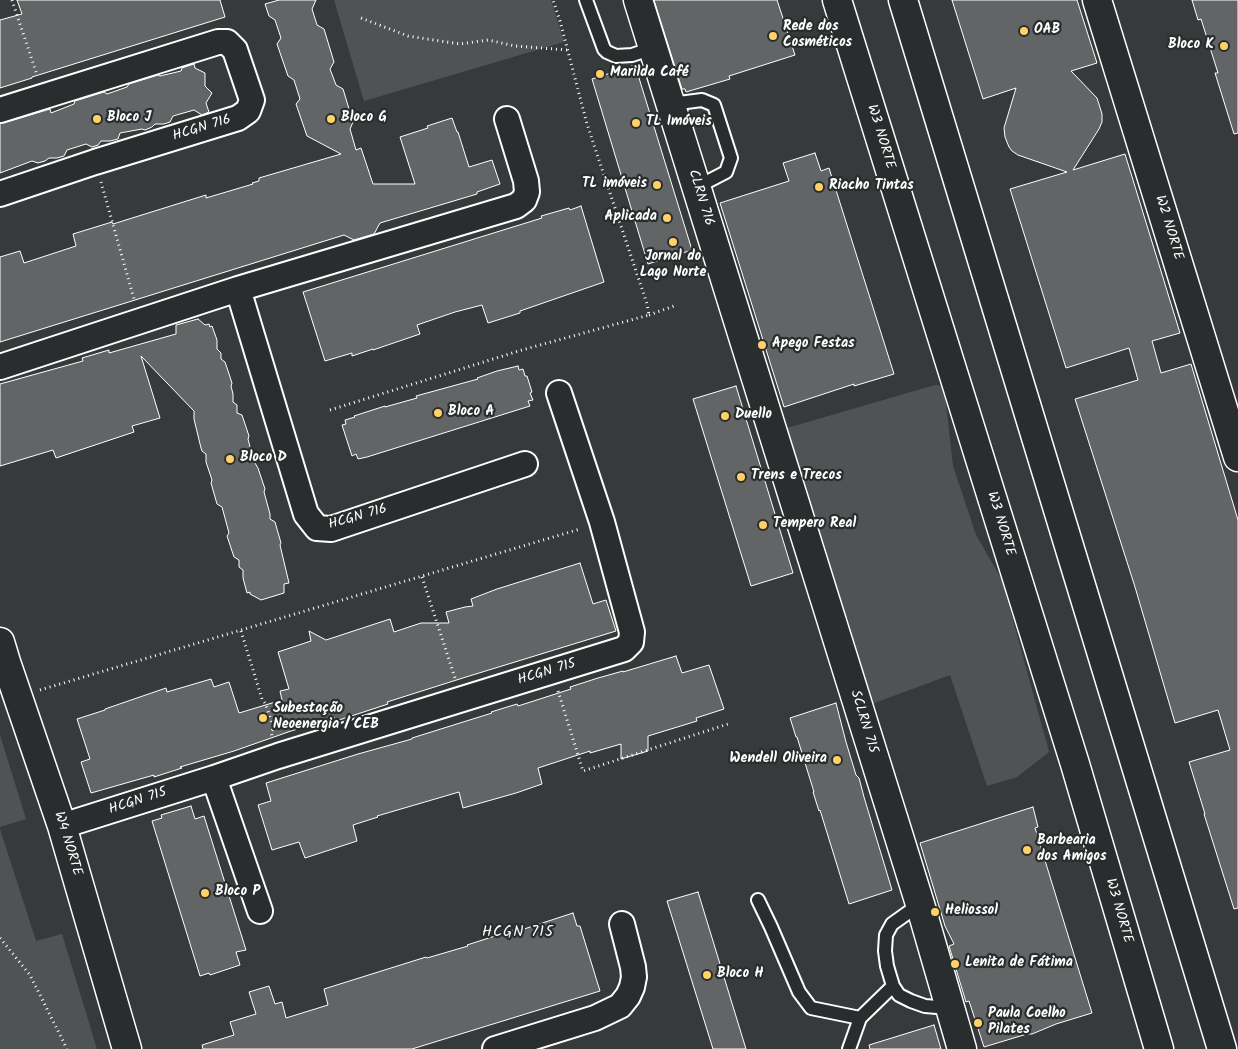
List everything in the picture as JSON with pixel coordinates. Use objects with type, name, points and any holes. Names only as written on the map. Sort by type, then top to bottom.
[{"type":"main road","name":"CLRN 716","points":[[638,0],[762,395]]},
{"type":"main road","name":"W3 NORTE","points":[[837,0],[1072,755],[1159,1049]]},
{"type":"main road","points":[[903,0],[1222,1049]]},
{"type":"main road","name":"W2 NORTE","points":[[1097,0],[1238,457]]},
{"type":"main road","name":"SCLRN 715","points":[[762,395],[920,904],[962,1049]]},
{"type":"main road","name":"W4 NORTE","points":[[2,656],[62,826],[127,1049]]},
{"type":"street","name":"HCGN 716","points":[[0,110],[218,42],[227,42],[236,50],[252,100],[248,111],[238,118],[95,162],[0,194]]},
{"type":"street","points":[[0,367],[238,290],[516,206],[524,200],[527,192],[526,181],[507,119]]},
{"type":"street","name":"HCGN 716","points":[[238,290],[306,514],[317,528],[331,529],[525,464]]},
{"type":"street","name":"HCGN 715","points":[[62,826],[278,756],[624,649],[631,642],[632,632],[602,522],[559,393]]},
{"type":"street","points":[[214,778],[260,910]]},
{"type":"street","points":[[495,1049],[595,1018],[620,1006],[632,988],[634,977],[622,924]]},
{"type":"lane","points":[[586,0],[604,49],[607,52],[616,56],[632,55],[653,48]]},
{"type":"lane","points":[[670,104],[702,100],[714,106],[731,158],[726,172],[696,187]]},
{"type":"lane","points":[[758,900],[799,992],[811,1008],[860,1018]]},
{"type":"lane","points":[[920,904],[892,924],[886,935],[885,951],[887,966],[893,986],[899,995],[925,1006],[950,1006]]},
{"type":"lane","points":[[849,1049],[860,1018],[893,986]]},
{"type":"path","points":[[12,0],[44,96]]},
{"type":"path","points":[[553,0],[587,124],[649,314]]},
{"type":"path","points":[[361,18],[408,36],[460,44],[488,40],[515,46],[567,50]]},
{"type":"path","points":[[95,162],[141,321]]},
{"type":"path","points":[[330,410],[513,353],[674,306]]},
{"type":"path","points":[[18,697],[602,522]]},
{"type":"path","points":[[422,576],[462,699]]},
{"type":"path","points":[[241,631],[262,699],[265,702],[274,728],[271,732],[278,756]]},
{"type":"path","points":[[557,688],[583,770],[728,724]]},
{"type":"path","points":[[0,938],[30,975],[68,1049]]},
{"type":"shaded area","points":[[334,0],[551,0],[564,42],[364,101]]},
{"type":"shaded area","points":[[935,385],[944,386],[953,466],[976,535],[1002,580],[1049,752],[1017,777],[987,786],[950,675],[869,705],[787,428]]},
{"type":"shaded area","points":[[0,735],[26,819],[0,827]]},
{"type":"shaded area","points":[[0,829],[36,941],[62,934],[97,1049],[0,1049]]},
{"type":"building","points":[[17,0],[220,0],[225,17],[0,88],[0,20],[22,14]]},
{"type":"building","points":[[279,0],[316,0],[312,9],[317,25],[324,29],[334,62],[330,69],[336,85],[343,89],[353,122],[350,129],[356,150],[361,148],[373,184],[415,184],[400,137],[452,118],[469,167],[492,160],[500,184],[477,192],[477,194],[380,223],[374,234],[354,240],[344,235],[0,342],[0,257],[20,251],[24,263],[76,246],[73,234],[112,222],[113,224],[206,195],[206,198],[253,184],[259,181],[259,178],[341,154],[307,136],[296,104],[300,99],[294,80],[288,76],[277,44],[281,38],[275,20],[269,16],[265,4]]},
{"type":"building","points":[[654,0],[777,0],[795,55],[729,76],[730,79],[686,92],[685,89],[682,89]]},
{"type":"building","points":[[952,0],[1077,0],[1097,63],[1071,71],[1097,98],[1102,114],[1102,122],[1099,129],[1073,170],[1125,154],[1180,333],[1152,341],[1161,373],[1191,364],[1238,520],[1238,908],[1234,909],[1189,762],[1230,750],[1218,710],[1175,723],[1135,587],[1075,399],[1138,380],[1129,348],[1066,368],[1010,189],[1067,172],[1018,155],[1009,147],[1004,128],[1016,88],[983,99]]},
{"type":"building","name":"Bloco K","points":[[1192,0],[1238,0],[1238,133],[1234,134],[1215,73],[1218,73],[1201,19],[1198,20]]},
{"type":"building","name":"Bloco J","points":[[194,64],[195,68],[205,73],[205,86],[212,93],[206,103],[209,112],[202,115],[194,110],[173,116],[170,122],[164,124],[155,124],[145,130],[120,133],[118,139],[101,141],[98,145],[92,147],[86,144],[67,150],[64,156],[49,158],[38,163],[32,161],[0,173],[0,123],[50,109],[51,113],[74,104],[75,101],[104,92],[107,94],[127,87],[129,84],[158,75],[181,71],[182,68]]},
{"type":"building","points":[[635,65],[692,250],[648,264],[592,79]]},
{"type":"building","points":[[815,153],[821,171],[829,168],[894,374],[854,386],[854,384],[784,407],[720,203],[789,181],[783,163]]},
{"type":"building","points":[[581,206],[604,282],[488,323],[482,305],[455,312],[417,325],[420,334],[352,356],[352,353],[325,361],[303,292],[542,218],[541,216]]},
{"type":"building","points":[[198,319],[205,325],[209,324],[210,327],[212,326],[217,340],[217,349],[221,353],[221,359],[225,362],[232,383],[233,402],[237,405],[237,413],[242,415],[249,436],[250,455],[258,468],[265,489],[270,519],[275,522],[281,543],[289,583],[284,584],[284,593],[261,600],[250,594],[250,592],[247,593],[243,570],[239,567],[239,560],[234,557],[227,536],[229,533],[222,507],[217,504],[211,483],[206,454],[201,448],[194,411],[141,356],[160,418],[132,426],[134,432],[56,458],[53,450],[0,466],[0,384],[83,361],[82,358],[109,350],[109,353],[176,334],[176,325]]},
{"type":"building","name":"Bloco A","points":[[518,366],[519,370],[523,369],[525,376],[527,376],[532,392],[530,393],[533,400],[528,401],[530,406],[367,457],[358,459],[356,454],[352,456],[342,425],[346,424],[345,420],[385,406],[417,398],[416,396]]},
{"type":"building","points":[[736,386],[793,573],[751,586],[693,399]]},
{"type":"building","points":[[580,563],[593,604],[606,600],[616,631],[387,702],[388,704],[336,721],[335,718],[154,777],[154,775],[91,793],[81,762],[90,759],[77,719],[166,688],[167,692],[211,679],[214,687],[229,682],[239,713],[282,700],[280,691],[289,689],[278,652],[311,641],[309,631],[326,640],[390,619],[394,632],[421,623],[449,623],[446,612],[473,606],[471,599]]},
{"type":"building","points":[[676,656],[682,673],[709,665],[724,709],[696,718],[697,721],[648,736],[648,751],[621,759],[621,744],[590,753],[590,751],[538,768],[542,784],[516,793],[463,808],[459,792],[377,816],[353,825],[357,841],[305,858],[299,842],[272,850],[258,805],[271,801],[266,783],[412,739],[517,704],[518,706],[598,678]]},
{"type":"building","points":[[836,703],[846,742],[856,775],[859,778],[892,890],[849,904],[790,718]]},
{"type":"building","name":"Bloco P","points":[[191,806],[195,819],[204,816],[246,950],[236,952],[240,965],[210,975],[209,973],[200,976],[152,821],[162,818],[161,815]]},
{"type":"building","points":[[1033,807],[1038,827],[1035,828],[1092,1013],[1056,1024],[1032,1034],[984,1047],[969,1001],[966,1002],[949,946],[954,944],[945,926],[920,843]]},
{"type":"building","name":"Bloco H","points":[[698,892],[746,1049],[713,1049],[667,901]]},
{"type":"building","points":[[573,913],[577,926],[580,926],[600,991],[412,1049],[203,1049],[202,1045],[234,1035],[230,1022],[256,1014],[249,992],[269,986],[275,1004],[282,1002],[286,1018],[328,1005],[324,989]]},
{"type":"building","points":[[934,1025],[941,1049],[870,1049],[869,1045]]},
{"type":"place","name":"OAB","points":[[1024,31]]},
{"type":"place","name":"Rede dos Cosméticos","points":[[773,36]]},
{"type":"place","name":"Bloco K","points":[[1224,46]]},
{"type":"place","name":"Marilda Café","points":[[600,74]]},
{"type":"place","name":"Bloco J","points":[[97,119]]},
{"type":"place","name":"Bloco G","points":[[331,119]]},
{"type":"place","name":"TL Imóveis","points":[[636,123]]},
{"type":"place","name":"TL imóveis","points":[[657,185]]},
{"type":"place","name":"Riacho Tintas","points":[[819,187]]},
{"type":"place","name":"Aplicada","points":[[667,218]]},
{"type":"place","name":"Jornal do Lago Norte","points":[[673,242]]},
{"type":"place","name":"Apego Festas","points":[[762,345]]},
{"type":"place","name":"Bloco A","points":[[438,413]]},
{"type":"place","name":"Duello","points":[[725,416]]},
{"type":"place","name":"Bloco D","points":[[230,459]]},
{"type":"place","name":"Trens e Trecos","points":[[741,477]]},
{"type":"place","name":"Tempero Real","points":[[763,525]]},
{"type":"place","name":"Subestação Neoenergia / CEB","points":[[263,718]]},
{"type":"place","name":"Wendell Oliveira","points":[[837,760]]},
{"type":"place","name":"Barbearia dos Amigos","points":[[1027,850]]},
{"type":"place","name":"Bloco P","points":[[205,893]]},
{"type":"place","name":"Heliossol","points":[[935,912]]},
{"type":"place","name":"Lenita de Fátima","points":[[955,964]]},
{"type":"place","name":"Bloco H","points":[[707,975]]},
{"type":"place","name":"Paula Coelho Pilates","points":[[978,1023]]},
{"type":"district","name":"HCGN 715","points":[[518,933]]}]
